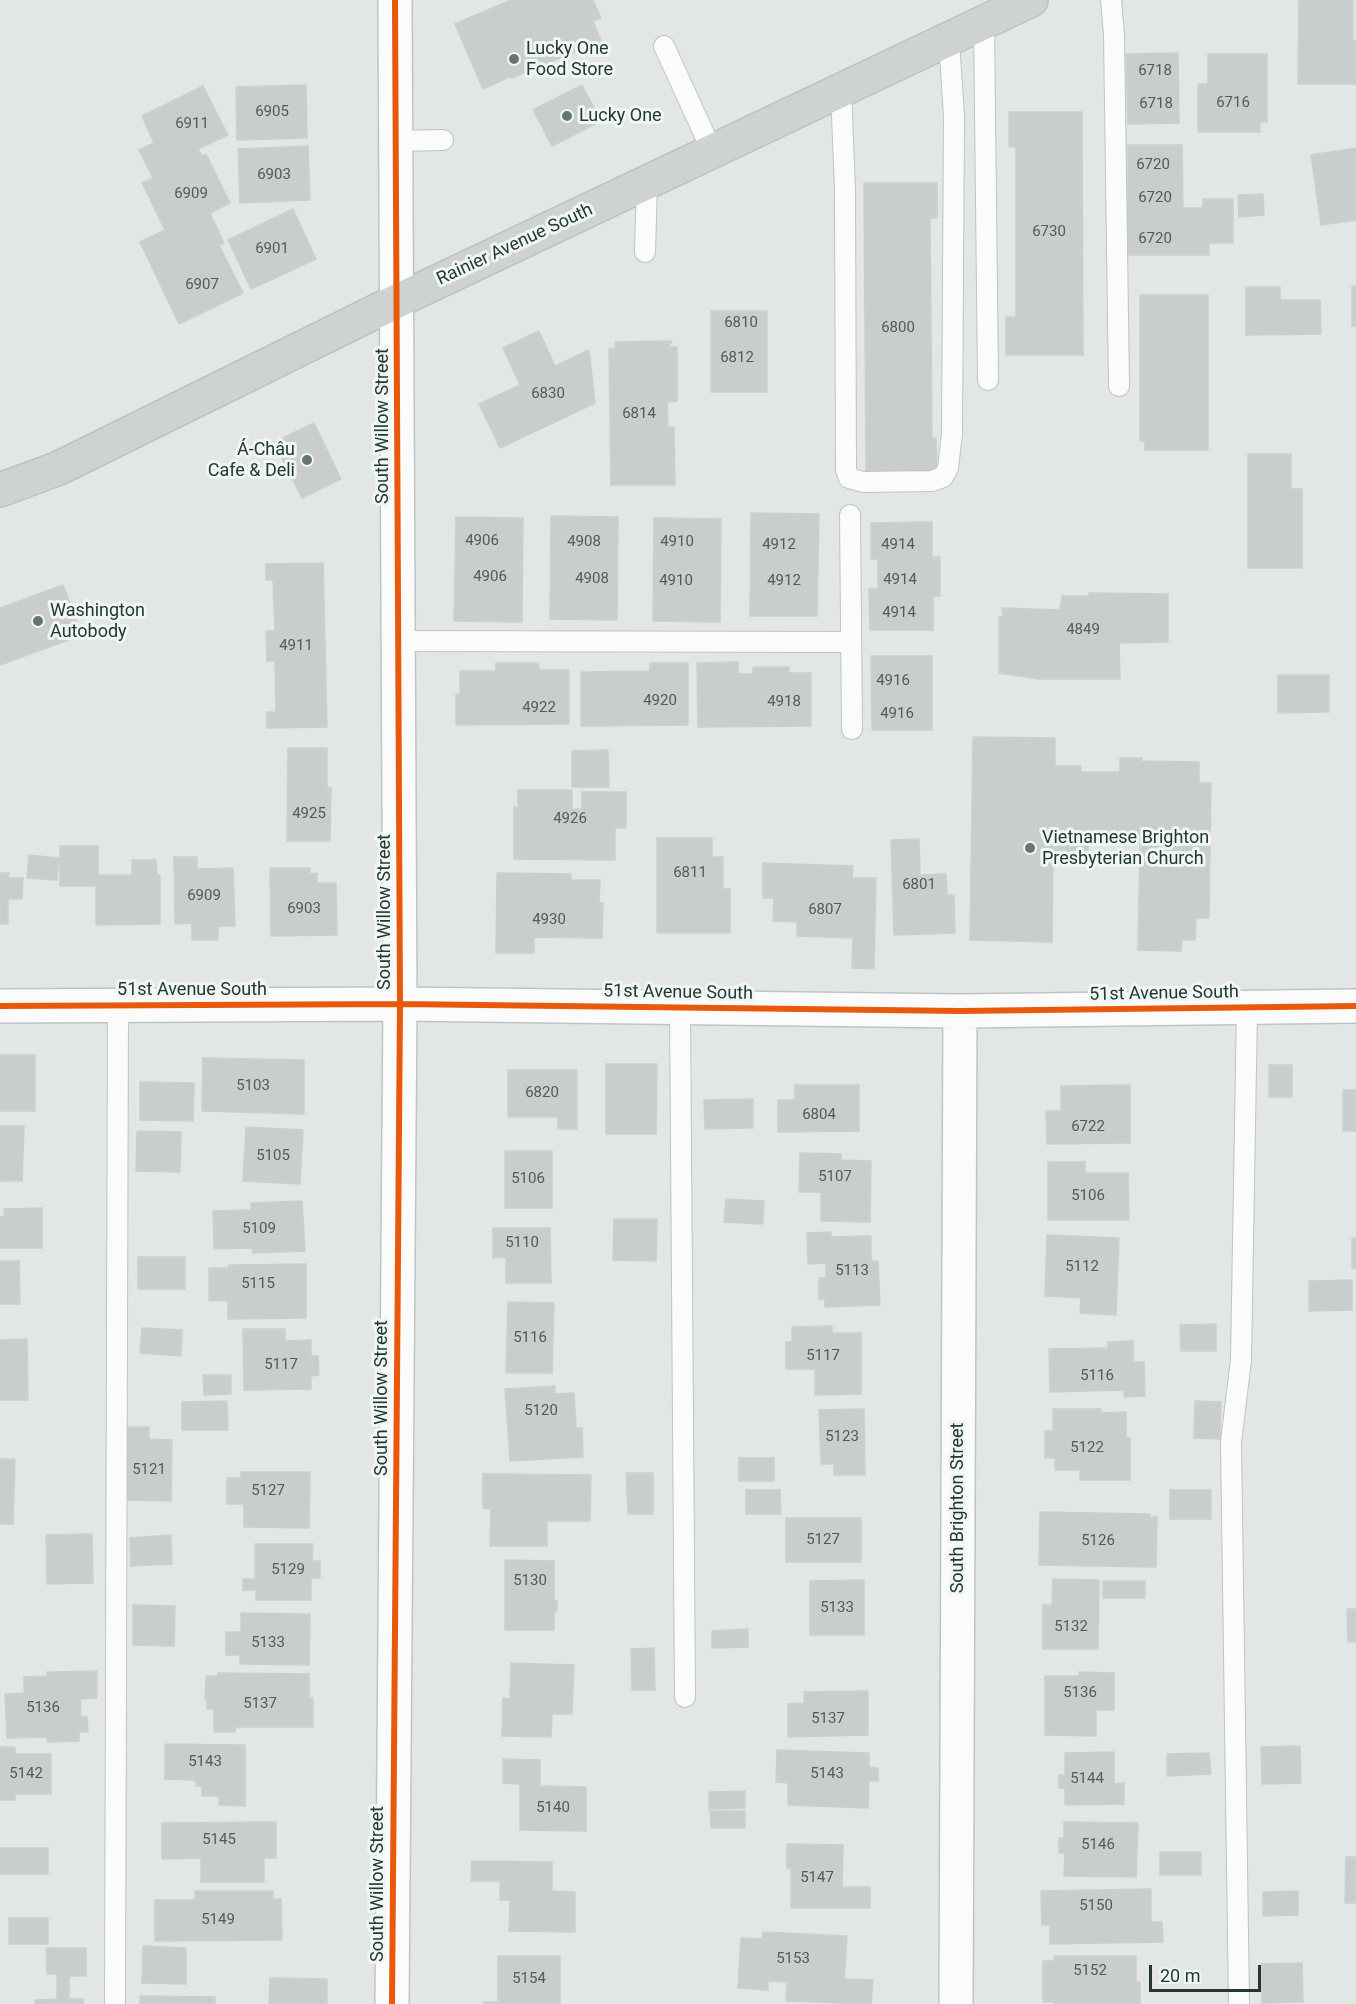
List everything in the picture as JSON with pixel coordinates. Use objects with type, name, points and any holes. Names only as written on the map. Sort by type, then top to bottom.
[{"type":"main road","name":"Rainier Avenue South","points":[[0,490],[59,468],[397,301],[949,41],[1031,0]]},
{"type":"street","name":"South Willow Street","points":[[392,2004],[400,1004],[395,0]]},
{"type":"street","name":"51st Avenue South","points":[[0,1006],[400,1004],[960,1011],[1356,1006]]},
{"type":"street","name":"South Brighton Street","points":[[956,2004],[960,1011]]},
{"type":"lane","points":[[1111,0],[1114,35],[1119,386]]},
{"type":"lane","points":[[984,22],[988,380]]},
{"type":"lane","points":[[841,90],[845,190],[846,470],[849,478],[863,482],[932,481],[943,477],[948,468],[952,434],[954,116],[949,41]]},
{"type":"lane","points":[[664,46],[712,151]]},
{"type":"lane","points":[[395,141],[443,140]]},
{"type":"lane","points":[[645,252],[647,183]]},
{"type":"lane","points":[[850,515],[852,729]]},
{"type":"lane","points":[[398,641],[851,642]]},
{"type":"lane","points":[[115,2004],[118,1006]]},
{"type":"lane","points":[[680,1008],[686,1697]]},
{"type":"lane","points":[[1239,2004],[1231,1442],[1241,1360],[1247,1008]]},
{"type":"building","name":"Lucky One Food Store","points":[[511,0],[593,0],[601,18],[593,21],[601,41],[483,89],[455,24]]},
{"type":"building","points":[[1299,0],[1353,0],[1356,84],[1298,84]]},
{"type":"building","points":[[1178,53],[1179,123],[1128,124],[1126,54]]},
{"type":"building","points":[[1208,54],[1267,54],[1267,122],[1260,122],[1260,132],[1198,132],[1198,84],[1208,84]]},
{"type":"building","points":[[306,85],[307,138],[237,140],[236,87]]},
{"type":"building","name":"Lucky One","points":[[582,85],[601,121],[552,146],[533,110]]},
{"type":"building","points":[[203,86],[228,135],[198,149],[202,156],[206,154],[230,203],[210,213],[224,243],[219,245],[243,293],[179,324],[140,242],[165,230],[142,183],[153,178],[139,150],[154,143],[142,116]]},
{"type":"building","points":[[1009,112],[1082,112],[1083,355],[1006,355],[1006,317],[1016,317],[1016,147],[1009,147]]},
{"type":"building","points":[[1128,145],[1182,145],[1183,208],[1203,208],[1203,199],[1233,199],[1233,243],[1209,243],[1209,255],[1128,255]]},
{"type":"building","points":[[308,146],[310,200],[240,203],[238,149]]},
{"type":"building","points":[[1356,148],[1356,220],[1321,225],[1311,155]]},
{"type":"building","points":[[864,183],[937,183],[937,218],[930,218],[932,438],[936,438],[937,472],[866,472]]},
{"type":"building","points":[[1263,194],[1264,215],[1239,217],[1238,195]]},
{"type":"building","points":[[293,209],[316,259],[251,289],[228,240]]},
{"type":"building","points":[[1352,286],[1356,286],[1356,326],[1352,326]]},
{"type":"building","points":[[1246,287],[1280,287],[1280,300],[1320,300],[1321,334],[1246,335]]},
{"type":"building","points":[[1140,295],[1208,295],[1208,450],[1145,450],[1145,441],[1140,441]]},
{"type":"building","points":[[711,311],[767,311],[767,392],[711,392]]},
{"type":"building","points":[[539,331],[555,366],[589,350],[595,403],[500,448],[479,404],[520,385],[503,348]]},
{"type":"building","points":[[672,341],[668,347],[677,347],[677,401],[667,402],[668,427],[674,427],[675,485],[611,485],[609,349],[615,349],[615,342]]},
{"type":"building","name":"Á-Châu Cafe & Deli","points":[[314,423],[341,479],[302,498],[274,442]]},
{"type":"building","points":[[1248,454],[1291,454],[1291,489],[1302,489],[1302,568],[1248,568]]},
{"type":"building","points":[[751,513],[819,514],[817,616],[750,616]]},
{"type":"building","points":[[551,516],[618,517],[617,620],[550,619]]},
{"type":"building","points":[[456,517],[523,518],[522,622],[454,621]]},
{"type":"building","points":[[654,518],[721,519],[720,622],[653,621]]},
{"type":"building","points":[[932,522],[932,557],[940,557],[940,596],[933,596],[933,630],[870,630],[869,589],[878,589],[878,559],[871,559],[871,523]]},
{"type":"building","points":[[323,563],[327,727],[267,728],[267,712],[276,712],[275,661],[267,661],[266,631],[275,631],[273,580],[266,580],[266,564]]},
{"type":"building","name":"Washington Autobody","points":[[63,585],[82,635],[0,665],[0,608]]},
{"type":"building","points":[[1089,593],[1168,594],[1168,642],[1119,643],[1120,679],[1038,679],[999,673],[999,617],[1003,617],[1002,608],[1060,610],[1062,596],[1089,596]]},
{"type":"building","points":[[871,656],[932,656],[932,730],[872,730]]},
{"type":"building","points":[[738,662],[738,674],[753,674],[753,667],[789,667],[789,673],[811,673],[811,726],[698,727],[697,663]]},
{"type":"building","points":[[496,663],[538,663],[539,670],[569,670],[569,724],[456,725],[456,694],[460,694],[460,671],[496,671]]},
{"type":"building","points":[[650,663],[688,663],[688,725],[581,726],[581,672],[650,671]]},
{"type":"building","points":[[1278,675],[1329,675],[1329,712],[1278,713]]},
{"type":"building","name":"Vietnamese Brighton Presbyterian Church","points":[[973,737],[1055,738],[1055,766],[1081,766],[1081,772],[1120,772],[1120,758],[1142,758],[1141,761],[1199,762],[1199,783],[1211,783],[1209,918],[1196,918],[1195,940],[1182,940],[1181,951],[1138,950],[1140,843],[1122,843],[1123,832],[1089,831],[1088,853],[1053,853],[1052,942],[970,940]]},
{"type":"building","points":[[288,748],[327,748],[327,788],[331,788],[330,841],[287,841]]},
{"type":"building","points":[[608,750],[609,787],[572,787],[572,751]]},
{"type":"building","points":[[518,790],[572,790],[572,809],[582,809],[582,792],[626,792],[626,828],[615,828],[615,860],[514,859],[514,807],[518,809]]},
{"type":"building","points":[[657,838],[712,838],[712,857],[723,857],[723,889],[730,889],[730,933],[657,933]]},
{"type":"building","points":[[919,839],[920,875],[946,874],[947,895],[954,895],[955,933],[894,935],[891,840]]},
{"type":"building","points":[[60,846],[98,846],[98,875],[132,875],[132,860],[156,860],[157,875],[160,875],[160,924],[96,925],[96,886],[60,886]]},
{"type":"building","points":[[29,855],[59,858],[57,880],[27,878]]},
{"type":"building","points":[[174,857],[197,857],[197,869],[233,868],[235,926],[218,926],[218,940],[192,940],[192,923],[175,924]]},
{"type":"building","points":[[763,863],[853,866],[852,878],[876,878],[874,969],[852,968],[853,938],[797,936],[797,922],[773,921],[774,898],[763,898]]},
{"type":"building","points":[[270,868],[310,868],[310,874],[317,873],[317,883],[336,883],[337,935],[271,936]]},
{"type":"building","points":[[0,873],[9,873],[8,878],[23,878],[22,899],[8,899],[8,924],[0,924]]},
{"type":"building","points":[[497,873],[571,874],[571,880],[600,880],[599,903],[603,903],[602,938],[534,937],[534,953],[496,953]]},
{"type":"building","points":[[0,1055],[35,1055],[35,1111],[0,1111]]},
{"type":"building","points":[[203,1058],[304,1060],[304,1114],[202,1111]]},
{"type":"building","points":[[606,1064],[657,1064],[656,1134],[606,1134]]},
{"type":"building","points":[[1269,1065],[1292,1065],[1292,1097],[1269,1097]]},
{"type":"building","points":[[508,1070],[577,1070],[577,1129],[558,1129],[558,1117],[508,1117]]},
{"type":"building","points":[[140,1082],[194,1083],[193,1121],[140,1120]]},
{"type":"building","points":[[795,1085],[859,1085],[859,1131],[778,1132],[778,1100],[795,1100]]},
{"type":"building","points":[[1130,1085],[1130,1143],[1047,1144],[1046,1111],[1061,1111],[1061,1086]]},
{"type":"building","points":[[1343,1090],[1356,1090],[1356,1131],[1343,1131]]},
{"type":"building","points":[[753,1099],[753,1128],[705,1129],[704,1100]]},
{"type":"building","points":[[0,1126],[24,1126],[22,1181],[0,1181]]},
{"type":"building","points":[[246,1127],[303,1130],[300,1184],[243,1181]]},
{"type":"building","points":[[137,1131],[181,1132],[180,1172],[136,1171]]},
{"type":"building","points":[[505,1151],[552,1151],[552,1208],[505,1208]]},
{"type":"building","points":[[800,1153],[841,1154],[841,1160],[871,1161],[870,1222],[821,1221],[821,1192],[799,1192]]},
{"type":"building","points":[[1048,1162],[1085,1162],[1085,1173],[1128,1173],[1129,1220],[1048,1220]]},
{"type":"building","points":[[726,1199],[764,1201],[763,1224],[724,1222]]},
{"type":"building","points":[[302,1201],[305,1251],[253,1253],[252,1248],[214,1249],[213,1211],[251,1210],[251,1203]]},
{"type":"building","points":[[42,1208],[42,1248],[0,1248],[0,1217],[5,1216],[4,1209]]},
{"type":"building","points":[[614,1219],[657,1219],[656,1261],[613,1260]]},
{"type":"building","points":[[493,1228],[550,1228],[551,1283],[506,1283],[506,1257],[493,1258]]},
{"type":"building","points":[[831,1232],[831,1237],[871,1236],[871,1261],[878,1261],[880,1305],[825,1307],[825,1299],[819,1299],[819,1278],[826,1278],[826,1263],[808,1264],[807,1233]]},
{"type":"building","points":[[1047,1235],[1119,1238],[1116,1315],[1080,1313],[1081,1298],[1045,1296]]},
{"type":"building","points":[[1352,1238],[1356,1238],[1356,1268],[1352,1268]]},
{"type":"building","points":[[138,1257],[185,1257],[185,1289],[138,1289]]},
{"type":"building","points":[[0,1261],[19,1261],[20,1304],[0,1304]]},
{"type":"building","points":[[306,1264],[306,1318],[228,1319],[228,1300],[209,1301],[209,1268],[229,1268],[229,1265]]},
{"type":"building","points":[[1352,1280],[1352,1310],[1309,1311],[1309,1281]]},
{"type":"building","points":[[508,1302],[554,1303],[552,1373],[506,1373]]},
{"type":"building","points":[[1216,1324],[1216,1351],[1181,1351],[1180,1325]]},
{"type":"building","points":[[832,1326],[832,1333],[861,1333],[861,1394],[815,1395],[815,1369],[786,1369],[786,1342],[792,1342],[792,1327]]},
{"type":"building","points":[[142,1328],[182,1330],[181,1356],[140,1353]]},
{"type":"building","points":[[243,1329],[285,1329],[285,1341],[311,1340],[311,1356],[318,1356],[319,1375],[311,1376],[311,1389],[244,1390]]},
{"type":"building","points":[[27,1339],[28,1400],[0,1400],[0,1340]]},
{"type":"building","points":[[1133,1341],[1133,1362],[1144,1362],[1145,1396],[1124,1397],[1124,1390],[1050,1392],[1049,1349],[1108,1348],[1108,1342]]},
{"type":"building","points":[[203,1375],[231,1375],[231,1394],[204,1395]]},
{"type":"building","points":[[555,1386],[555,1394],[574,1393],[576,1428],[582,1428],[583,1457],[510,1461],[505,1389]]},
{"type":"building","points":[[227,1401],[228,1430],[182,1430],[182,1402]]},
{"type":"building","points":[[1195,1401],[1221,1402],[1220,1439],[1194,1438]]},
{"type":"building","points":[[864,1409],[865,1475],[834,1475],[834,1464],[821,1464],[819,1410]]},
{"type":"building","points":[[1053,1409],[1101,1409],[1101,1413],[1126,1412],[1126,1438],[1130,1438],[1130,1480],[1080,1480],[1080,1470],[1055,1470],[1055,1458],[1045,1458],[1045,1431],[1053,1431]]},
{"type":"building","points":[[127,1427],[149,1427],[149,1439],[172,1440],[171,1501],[125,1500]]},
{"type":"building","points":[[739,1458],[774,1458],[774,1481],[739,1481]]},
{"type":"building","points":[[0,1459],[15,1459],[13,1524],[0,1524]]},
{"type":"building","points":[[241,1472],[310,1472],[309,1528],[244,1527],[244,1504],[227,1504],[227,1478],[241,1478]]},
{"type":"building","points":[[626,1473],[653,1473],[653,1514],[628,1514]]},
{"type":"building","points":[[483,1474],[591,1475],[590,1521],[547,1521],[547,1546],[490,1546],[491,1509],[483,1508]]},
{"type":"building","points":[[746,1490],[780,1490],[781,1514],[746,1514]]},
{"type":"building","points":[[1170,1490],[1211,1490],[1211,1519],[1170,1519]]},
{"type":"building","points":[[1040,1512],[1150,1514],[1150,1517],[1157,1517],[1156,1567],[1039,1565]]},
{"type":"building","points":[[786,1518],[861,1518],[861,1562],[786,1562]]},
{"type":"building","points":[[92,1534],[93,1583],[47,1584],[46,1535]]},
{"type":"building","points":[[171,1535],[172,1564],[131,1566],[130,1538]]},
{"type":"building","points":[[255,1544],[313,1544],[312,1561],[320,1561],[320,1578],[311,1578],[311,1600],[256,1600],[256,1590],[243,1590],[243,1579],[255,1579]]},
{"type":"building","points":[[505,1560],[554,1561],[554,1601],[557,1601],[557,1611],[554,1611],[554,1630],[505,1630]]},
{"type":"building","points":[[1053,1579],[1099,1580],[1098,1649],[1043,1649],[1043,1605],[1052,1605]]},
{"type":"building","points":[[864,1580],[864,1635],[810,1635],[810,1581]]},
{"type":"building","points":[[1103,1581],[1145,1581],[1145,1598],[1103,1598]]},
{"type":"building","points":[[133,1605],[175,1606],[174,1646],[133,1645]]},
{"type":"building","points":[[1347,1609],[1356,1609],[1356,1642],[1348,1642]]},
{"type":"building","points":[[241,1613],[310,1614],[309,1665],[240,1664],[240,1655],[226,1655],[226,1632],[241,1632]]},
{"type":"building","points":[[748,1629],[748,1647],[712,1648],[712,1631]]},
{"type":"building","points":[[654,1648],[655,1690],[632,1690],[631,1649]]},
{"type":"building","points":[[511,1663],[574,1665],[572,1714],[552,1714],[551,1737],[502,1736],[503,1698],[510,1699]]},
{"type":"building","points":[[97,1671],[97,1698],[80,1699],[81,1717],[87,1717],[88,1732],[79,1732],[79,1741],[47,1742],[47,1737],[7,1738],[5,1694],[24,1693],[24,1677],[47,1676],[47,1672]]},
{"type":"building","points":[[1079,1672],[1114,1673],[1114,1710],[1096,1710],[1096,1736],[1045,1735],[1045,1676],[1079,1676]]},
{"type":"building","points":[[218,1673],[309,1674],[309,1698],[313,1698],[313,1727],[235,1727],[235,1732],[214,1732],[214,1709],[207,1709],[207,1699],[205,1699],[206,1676],[218,1676]]},
{"type":"building","points":[[868,1691],[868,1735],[788,1737],[788,1704],[804,1703],[804,1692]]},
{"type":"building","points":[[165,1744],[245,1745],[245,1806],[219,1805],[219,1796],[202,1796],[202,1786],[196,1786],[196,1780],[165,1779]]},
{"type":"building","points":[[1300,1746],[1301,1783],[1262,1784],[1261,1747]]},
{"type":"building","points":[[0,1747],[15,1747],[15,1754],[51,1754],[51,1794],[15,1794],[15,1800],[0,1800]]},
{"type":"building","points":[[777,1750],[869,1753],[869,1767],[878,1768],[878,1781],[869,1781],[868,1808],[788,1805],[788,1783],[776,1782]]},
{"type":"building","points":[[1114,1752],[1114,1784],[1124,1783],[1124,1804],[1065,1805],[1065,1788],[1059,1788],[1059,1775],[1065,1775],[1065,1753]]},
{"type":"building","points":[[1209,1753],[1211,1774],[1167,1776],[1167,1754]]},
{"type":"building","points":[[503,1759],[540,1760],[540,1786],[586,1787],[586,1831],[520,1830],[520,1784],[503,1783]]},
{"type":"building","points":[[745,1791],[745,1808],[709,1809],[709,1792]]},
{"type":"building","points":[[710,1811],[745,1811],[745,1828],[711,1828]]},
{"type":"building","points":[[276,1822],[276,1858],[264,1858],[264,1882],[201,1882],[201,1858],[162,1859],[162,1823]]},
{"type":"building","points":[[1064,1822],[1138,1823],[1136,1877],[1064,1876],[1065,1853],[1059,1853],[1059,1838],[1064,1838]]},
{"type":"building","points":[[787,1844],[843,1845],[842,1887],[870,1887],[870,1908],[791,1908],[791,1868],[787,1868]]},
{"type":"building","points":[[0,1848],[48,1848],[48,1874],[0,1874]]},
{"type":"building","points":[[1160,1852],[1201,1852],[1201,1875],[1160,1875]]},
{"type":"building","points":[[1346,1857],[1356,1857],[1356,1903],[1345,1903]]},
{"type":"building","points":[[472,1861],[552,1862],[552,1891],[575,1892],[575,1932],[509,1931],[510,1900],[500,1900],[500,1881],[471,1881]]},
{"type":"building","points":[[1151,1889],[1151,1922],[1162,1922],[1163,1942],[1050,1944],[1050,1925],[1042,1925],[1041,1891]]},
{"type":"building","points":[[195,1891],[273,1891],[273,1899],[281,1899],[282,1940],[155,1941],[155,1900],[195,1900]]},
{"type":"building","points":[[1298,1891],[1298,1915],[1263,1916],[1263,1892]]},
{"type":"building","points":[[9,1918],[48,1918],[48,1944],[9,1944]]},
{"type":"building","points":[[763,1932],[847,1936],[844,1979],[873,1980],[871,2004],[786,2001],[787,1982],[768,1981],[768,1990],[738,1988],[741,1938],[762,1939]]},
{"type":"building","points":[[143,1946],[186,1948],[186,1984],[142,1983]]},
{"type":"building","points":[[46,1948],[86,1948],[86,1976],[69,1976],[69,1999],[83,1999],[83,2004],[35,2004],[35,2000],[57,1999],[57,1974],[47,1974]]},
{"type":"building","points":[[498,1956],[560,1956],[560,2004],[484,2004],[484,2002],[498,2002]]},
{"type":"building","points":[[1054,1956],[1136,1956],[1136,1982],[1140,1982],[1140,2004],[1043,2002],[1043,1961],[1054,1961]]},
{"type":"building","points":[[1302,1963],[1303,2002],[1262,2003],[1261,1964]]},
{"type":"building","points":[[270,1978],[327,1979],[327,2004],[269,2004]]},
{"type":"building","points":[[140,1996],[215,1997],[215,2004],[140,2004]]},
{"type":"cycle path","points":[[392,2004],[400,1004],[395,0]]},
{"type":"cycle path","points":[[0,1006],[400,1004],[960,1011],[1356,1006]]},
{"type":"place","name":"Lucky One Food Store","points":[[514,59]]},
{"type":"place","name":"Lucky One","points":[[567,116]]},
{"type":"place","name":"Á-Châu Cafe & Deli","points":[[307,460]]},
{"type":"place","name":"Washington Autobody","points":[[38,621]]},
{"type":"place","name":"Vietnamese Brighton Presbyterian Church","points":[[1030,848]]}]
